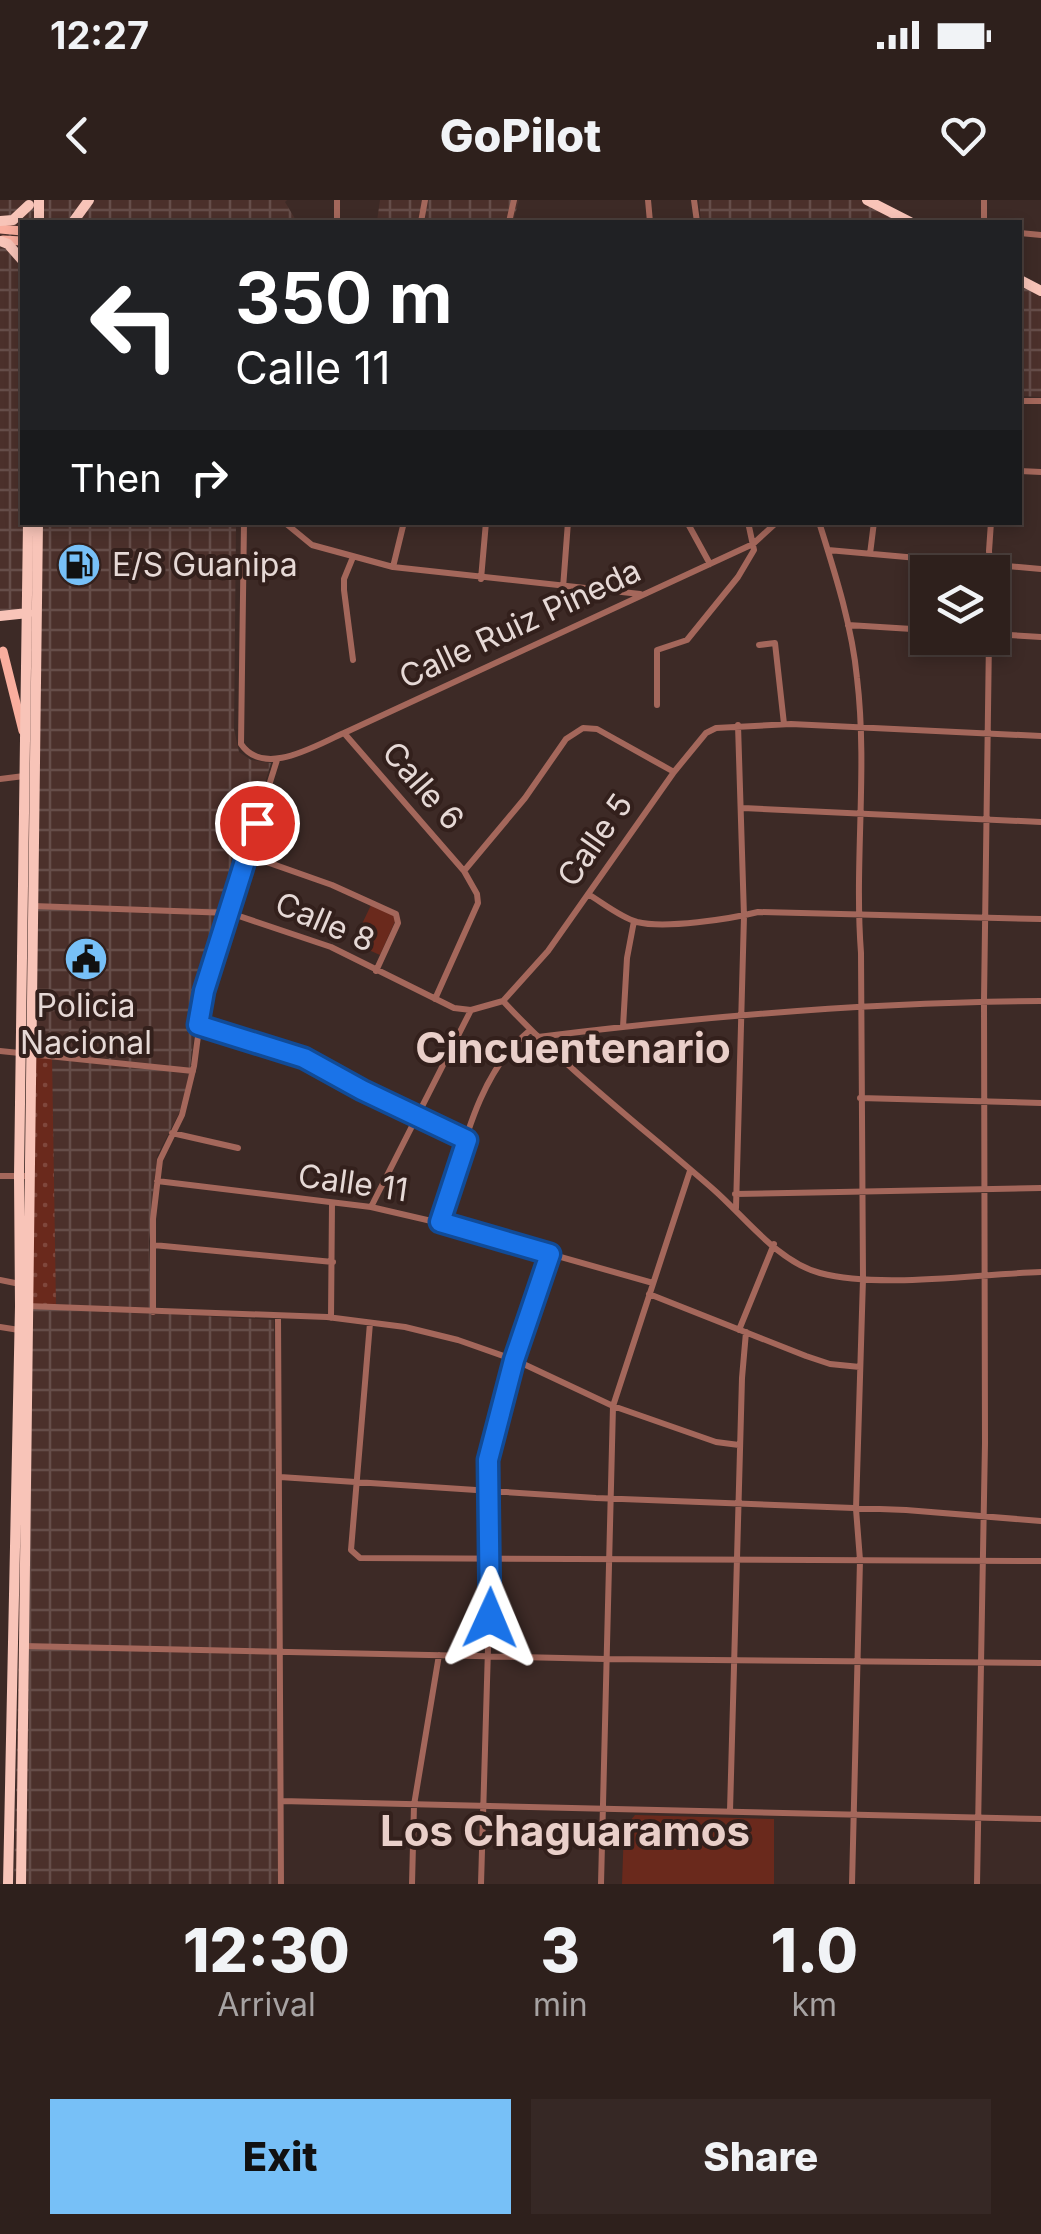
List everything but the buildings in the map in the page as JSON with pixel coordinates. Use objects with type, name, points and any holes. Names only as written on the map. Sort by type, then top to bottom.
[{"type":"highway","points":[[867,200],[906,220]]},
{"type":"highway","points":[[0,221],[13,220],[32,202]]},
{"type":"highway","points":[[0,241],[20,258]]},
{"type":"highway","points":[[8,1884],[20,1330],[25,1306],[20,1284],[26,1052],[28,525]]},
{"type":"highway","points":[[26,1052],[38,525]]},
{"type":"highway","points":[[0,616],[28,613]]},
{"type":"highway","points":[[21,1884],[24,1176]]},
{"type":"main road","points":[[2,647],[35,724]]},
{"type":"main road","points":[[2,647],[26,743]]},
{"type":"street","points":[[153,1312],[153,1245],[160,1160],[182,1115],[193,1071],[204,991],[278,760],[247,753],[241,744],[244,525]]},
{"type":"street","points":[[288,525],[312,546],[393,567],[644,594]]},
{"type":"street","points":[[393,567],[403,525]]},
{"type":"street","points":[[481,579],[486,525]]},
{"type":"street","points":[[562,588],[568,525]]},
{"type":"street","points":[[689,525],[710,564]]},
{"type":"street","points":[[657,705],[657,650],[687,640],[738,577],[751,558],[749,525]]},
{"type":"street","name":"Calle Ruiz Pineda","points":[[278,760],[753,544],[774,525]]},
{"type":"street","points":[[819,525],[848,626],[858,681],[860,726],[858,912],[863,1279],[852,1884]]},
{"type":"street","points":[[870,554],[874,525]]},
{"type":"street","points":[[990,555],[991,525]]},
{"type":"street","points":[[828,550],[910,557]]},
{"type":"street","points":[[353,558],[344,579],[353,660]]},
{"type":"street","points":[[1010,566],[1041,569]]},
{"type":"street","points":[[848,626],[910,629]]},
{"type":"street","points":[[1010,636],[1041,637]]},
{"type":"street","points":[[760,645],[776,643],[784,724]]},
{"type":"street","points":[[977,1884],[984,1561],[984,1001],[990,655]]},
{"type":"street","points":[[736,1210],[744,916],[738,725],[860,726],[1041,736]]},
{"type":"street","name":"Calle 5","points":[[503,1001],[548,951],[674,772],[706,733],[738,725]]},
{"type":"street","points":[[435,999],[478,903],[464,871],[574,732],[597,729],[674,772]]},
{"type":"street","name":"Calle 6","points":[[344,733],[464,871]]},
{"type":"street","points":[[0,780],[26,776]]},
{"type":"street","points":[[742,808],[1041,822]]},
{"type":"street","points":[[246,855],[332,885],[396,914],[398,923],[376,971]]},
{"type":"street","points":[[588,894],[634,921],[674,924],[758,912],[1041,919]]},
{"type":"street","name":"Calle 8","points":[[32,906],[230,912],[331,947],[454,1008],[471,1010]]},
{"type":"street","points":[[623,1026],[627,958],[634,921]]},
{"type":"street","points":[[371,1207],[471,1010],[503,1001],[537,1038],[807,1269],[863,1279],[1041,1272]]},
{"type":"street","points":[[537,1038],[623,1026],[860,1008],[1041,1001]]},
{"type":"street","points":[[198,1025],[304,1058],[467,1140]]},
{"type":"street","points":[[440,1222],[467,1140],[499,1066],[516,1042],[530,1031]]},
{"type":"street","points":[[0,1051],[193,1071]]},
{"type":"street","points":[[860,1098],[1041,1103]]},
{"type":"street","points":[[172,1133],[238,1148]]},
{"type":"street","points":[[601,1884],[612,1406],[690,1171]]},
{"type":"street","points":[[0,1176],[24,1176]]},
{"type":"street","name":"Calle 11","points":[[157,1181],[371,1207],[440,1222],[653,1283]]},
{"type":"street","points":[[735,1194],[1041,1188]]},
{"type":"street","points":[[331,1318],[332,1203]]},
{"type":"street","points":[[730,1811],[742,1331],[774,1244]]},
{"type":"street","points":[[153,1245],[332,1262]]},
{"type":"street","points":[[481,1884],[489,1655],[488,1460],[514,1360],[550,1254]]},
{"type":"street","points":[[0,1280],[20,1284]]},
{"type":"street","points":[[650,1294],[806,1356],[830,1364],[860,1367]]},
{"type":"street","points":[[25,1306],[331,1318],[405,1327],[514,1360],[612,1406],[716,1442],[739,1445]]},
{"type":"street","points":[[278,1316],[281,1884]]},
{"type":"street","points":[[370,1322],[351,1550],[360,1558],[1041,1561]]},
{"type":"street","points":[[0,1327],[20,1330]]},
{"type":"street","points":[[280,1477],[610,1499],[1041,1520]]},
{"type":"street","points":[[23,1646],[606,1660],[1041,1664]]},
{"type":"street","points":[[412,1884],[414,1805],[439,1655]]},
{"type":"street","points":[[281,1801],[1041,1818]]},
{"type":"shaded area","points":[[0,200],[287,200],[296,220],[20,220],[20,525],[236,525],[234,729],[239,752],[251,760],[271,763],[201,982],[189,1076],[179,1113],[157,1156],[149,1241],[151,1313],[274,1320],[278,1884],[14,1884],[26,1304],[31,612],[0,614]]},
{"type":"shaded area","points":[[380,200],[519,200],[514,220],[377,220]]},
{"type":"shaded area","points":[[699,200],[861,200],[900,220],[701,220]]},
{"type":"shaded area","points":[[1022,284],[1041,294],[1041,397],[1022,396]]},
{"type":"shaded area","points":[[371,905],[397,917],[380,955],[353,943]]},
{"type":"shaded area","points":[[31,1053],[52,1056],[56,1307],[30,1306]]},
{"type":"shaded area","points":[[635,1815],[774,1819],[774,1884],[622,1884],[624,1828]]},
{"type":"place","name":"E/S Guanipa","points":[[79,565]]},
{"type":"place","name":"Policia Nacional","points":[[86,959]]},
{"type":"district","name":"Cincuentenario","points":[[573,1048]]},
{"type":"district","name":"Los Chaguaramos","points":[[565,1831]]},
{"type":"route","points":[[257,823],[210,969],[198,1025],[304,1058],[467,1140],[440,1222],[550,1254],[514,1360],[488,1460],[490,1618]]}]
